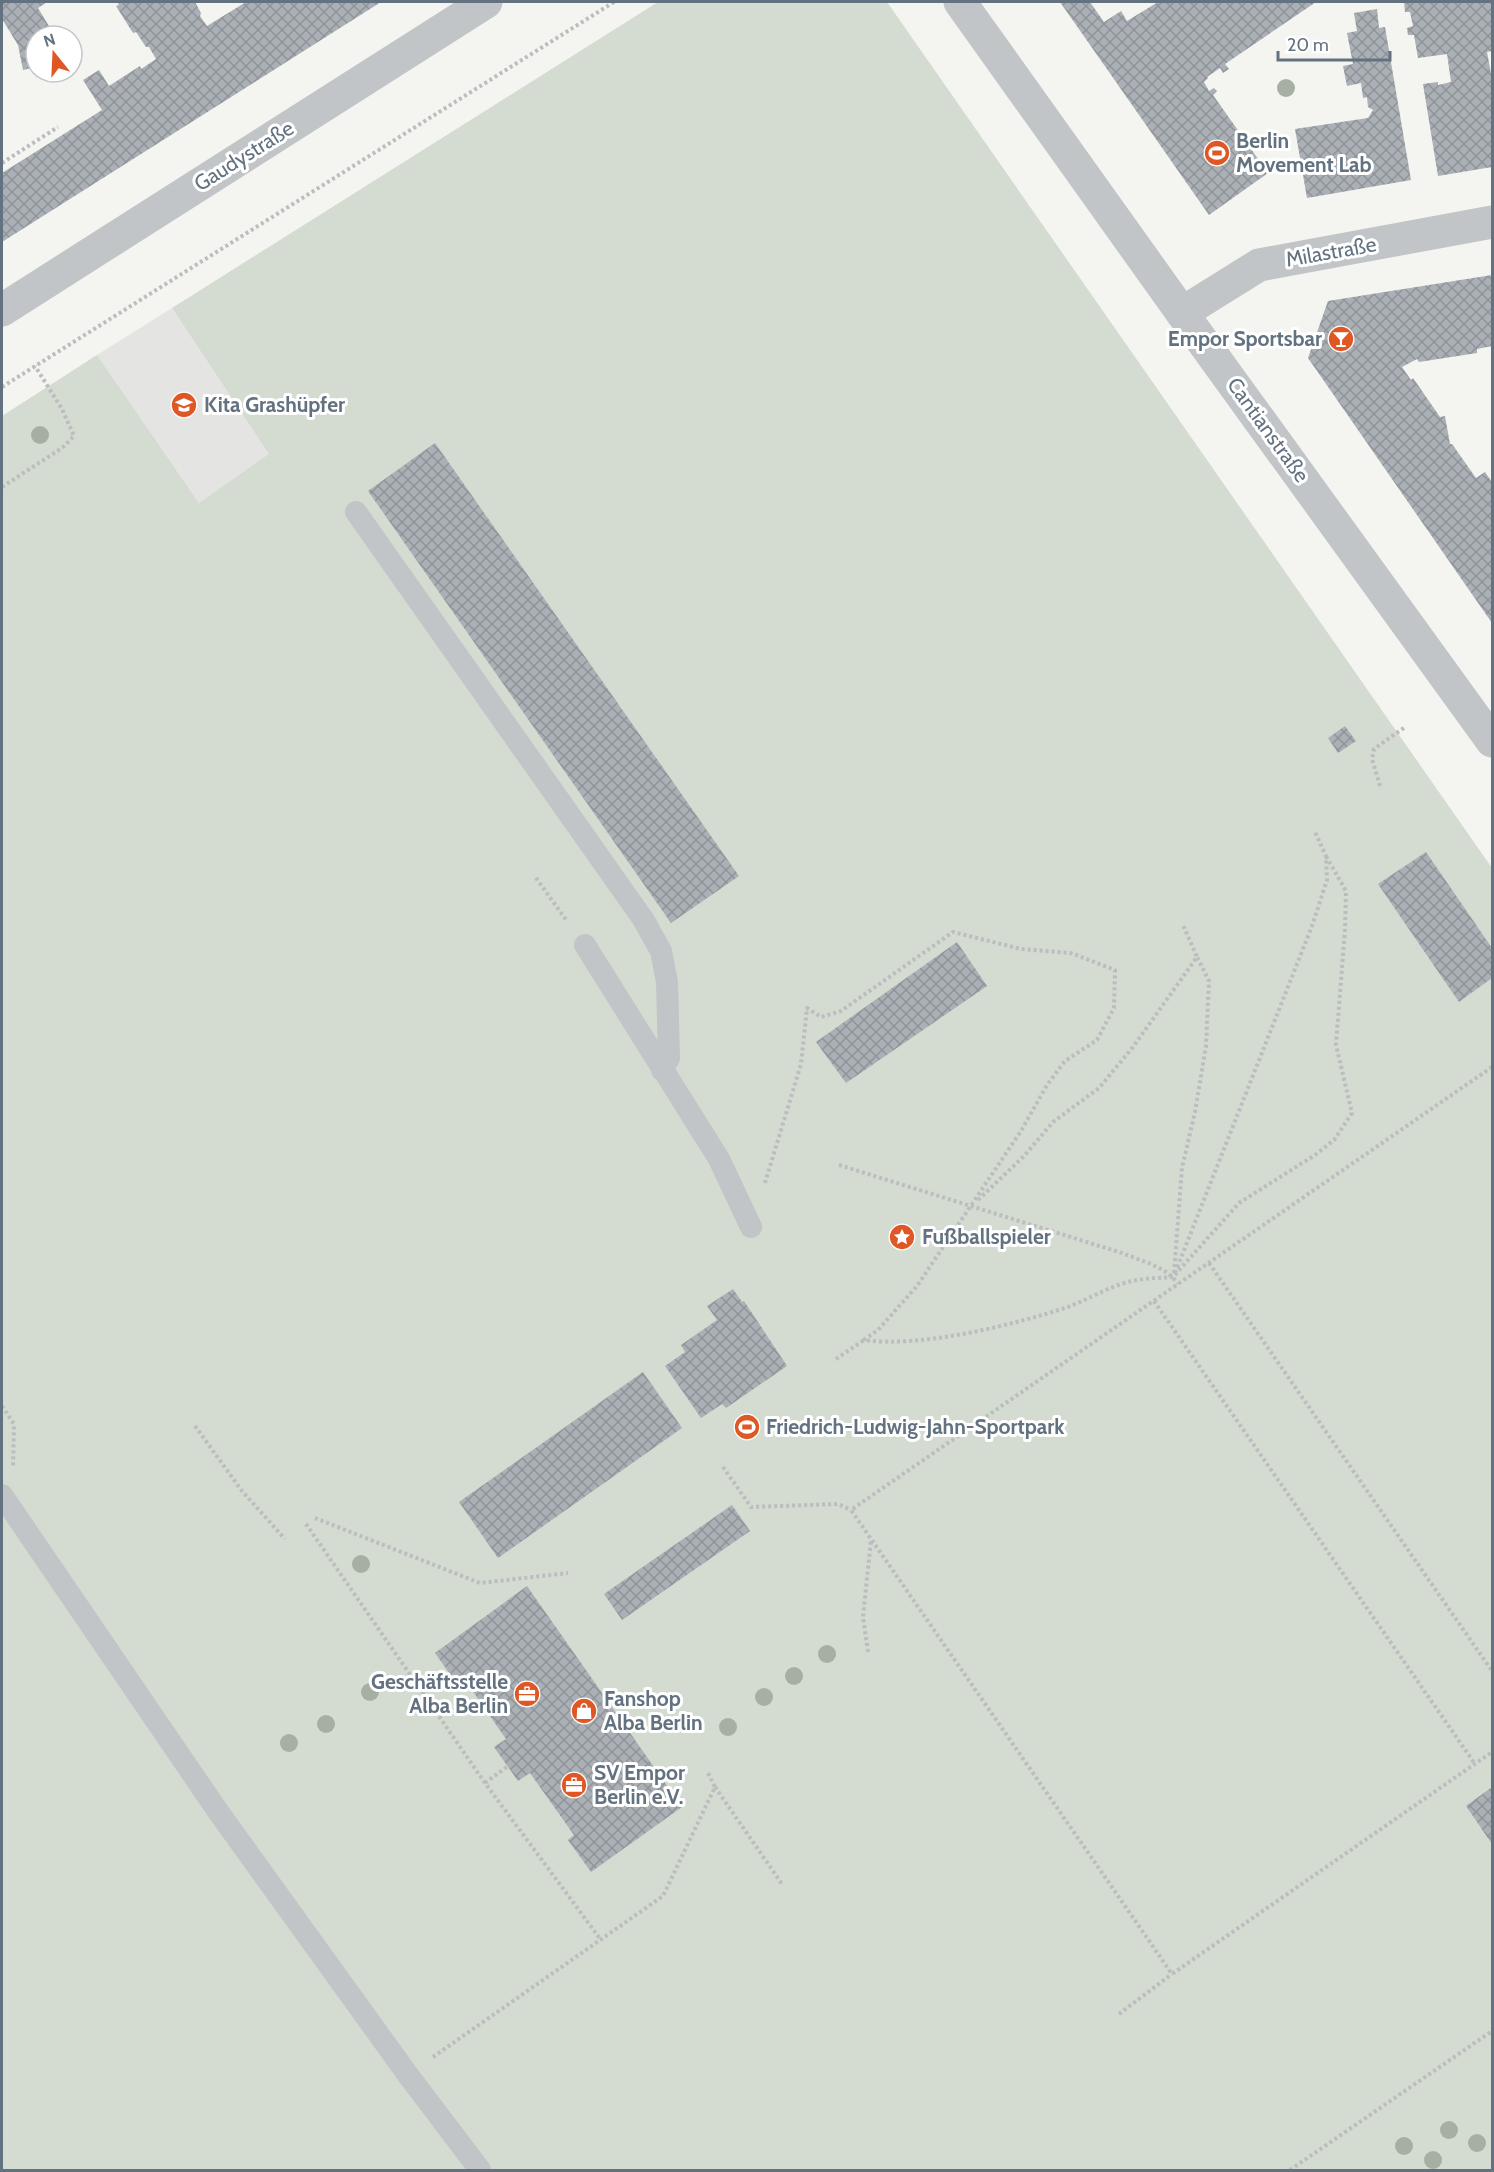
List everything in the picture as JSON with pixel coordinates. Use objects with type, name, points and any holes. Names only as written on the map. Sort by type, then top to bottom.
[{"type":"street","name":"Gaudystraße","points":[[2,310],[486,2]]},
{"type":"street","name":"Cantianstraße","points":[[960,2],[1492,741]]},
{"type":"street","name":"Milastraße","points":[[1182,313],[1259,265],[1492,222]]},
{"type":"lane","points":[[356,512],[643,919],[661,951],[667,982],[669,1058],[662,1070]]},
{"type":"lane","points":[[585,945],[719,1159],[752,1227]]},
{"type":"lane","points":[[2,1495],[217,1809],[408,2075],[480,2170]]},
{"type":"path","points":[[2,387],[614,2]]},
{"type":"path","points":[[2,163],[58,127]]},
{"type":"path","points":[[2,487],[62,448],[74,436],[62,409],[34,366]]},
{"type":"path","points":[[1380,786],[1372,759],[1374,748],[1405,727]]},
{"type":"path","points":[[864,1340],[886,1343],[944,1336],[1025,1320],[1072,1305],[1132,1281],[1173,1277],[1239,1203],[1334,1140],[1352,1113],[1336,1045],[1346,891],[1315,832]]},
{"type":"path","points":[[1173,1277],[1312,926],[1327,880],[1326,856]]},
{"type":"path","points":[[536,878],[585,945]]},
{"type":"path","points":[[1173,1277],[1182,1168],[1195,1112],[1206,1046],[1209,981],[1183,925]]},
{"type":"path","points":[[752,1227],[801,1064],[807,1008],[821,1017],[841,1011],[952,932],[1021,949],[1071,953],[1115,970],[1114,1008],[1097,1040],[1065,1061],[1047,1085],[1021,1131],[917,1286],[878,1330],[836,1359]]},
{"type":"path","points":[[971,1206],[1024,1156],[1053,1122],[1099,1088],[1133,1047],[1197,957]]},
{"type":"path","points":[[851,1510],[1492,1067]]},
{"type":"path","points":[[839,1165],[1122,1253],[1164,1271],[1178,1284]]},
{"type":"path","points":[[1209,1263],[1492,1671]]},
{"type":"path","points":[[1154,1301],[1475,1764]]},
{"type":"path","points":[[2,1406],[14,1424]]},
{"type":"path","points":[[195,1426],[242,1491],[285,1539]]},
{"type":"path","points":[[723,1467],[751,1507],[838,1504],[851,1510],[1172,1974]]},
{"type":"path","points":[[315,1518],[480,1583],[568,1573]]},
{"type":"path","points":[[306,1524],[485,1783],[601,1940]]},
{"type":"path","points":[[868,1652],[863,1617],[871,1540]]},
{"type":"path","points":[[1119,2014],[1172,1974],[1492,1752]]},
{"type":"path","points":[[485,1783],[508,1766]]},
{"type":"path","points":[[708,1773],[715,1787],[782,1884]]},
{"type":"path","points":[[408,2075],[663,1896],[715,1787]]},
{"type":"path","points":[[1290,2170],[1492,2031]]},
{"type":"shaded area","name":"Friedrich-Ludwig-Jahn-Sportpark","points":[[658,2],[887,2],[1492,868],[1492,2170],[2,2170],[2,416],[97,355],[199,503],[269,454],[172,308]]},
{"type":"shaded area","name":"Kita Grashüpfer","points":[[172,308],[270,455],[199,503],[97,355]]},
{"type":"building","points":[[2,2],[47,2],[38,8],[48,24],[24,24],[24,70],[18,45],[2,19]]},
{"type":"building","points":[[117,2],[195,2],[207,26],[246,2],[381,2],[2,242],[2,173],[102,110],[84,79],[99,70],[109,86],[140,66],[141,69],[156,59],[136,32],[133,33],[116,6],[119,5]]},
{"type":"building","points":[[1060,2],[1090,2],[1104,22],[1121,11],[1127,21],[1158,2],[1316,2],[1225,64],[1229,69],[1223,73],[1220,68],[1204,82],[1209,91],[1214,88],[1217,91],[1213,95],[1268,173],[1209,215]]},
{"type":"building","points":[[1404,2],[1492,2],[1492,51],[1487,52],[1492,79],[1492,167],[1438,176],[1423,84],[1438,82],[1438,85],[1451,82],[1447,54],[1418,58],[1414,35],[1408,35],[1407,28],[1413,26],[1410,12],[1405,12]]},
{"type":"building","points":[[1377,9],[1379,28],[1385,27],[1411,180],[1307,198],[1295,129],[1368,118],[1373,110],[1368,107],[1367,97],[1363,98],[1361,83],[1347,86],[1343,66],[1353,64],[1347,33],[1357,31],[1354,13]]},
{"type":"building","points":[[1492,275],[1492,346],[1477,349],[1477,353],[1419,362],[1417,359],[1402,367],[1411,380],[1413,378],[1440,417],[1445,416],[1450,444],[1476,478],[1485,472],[1492,482],[1492,623],[1308,358],[1328,301]]},
{"type":"building","points":[[435,443],[739,876],[671,923],[368,491]]},
{"type":"building","points":[[1345,726],[1356,741],[1338,753],[1328,738]]},
{"type":"building","points":[[1426,852],[1492,948],[1492,978],[1459,1002],[1378,884]]},
{"type":"building","points":[[957,942],[987,986],[846,1083],[816,1042]]},
{"type":"building","points":[[733,1289],[742,1302],[744,1301],[787,1366],[726,1408],[722,1404],[701,1418],[665,1366],[685,1352],[681,1345],[717,1320],[707,1306]]},
{"type":"building","points":[[643,1372],[682,1428],[498,1558],[459,1502]]},
{"type":"building","points":[[732,1505],[750,1531],[622,1620],[604,1594]]},
{"type":"building","points":[[527,1586],[682,1807],[591,1872],[568,1840],[574,1835],[530,1773],[518,1781],[494,1747],[506,1739],[465,1680],[457,1684],[435,1653]]},
{"type":"building","points":[[1492,1787],[1492,1844],[1466,1806]]},
{"type":"place","name":"Berlin Movement Lab","points":[[1217,153]]},
{"type":"place","name":"Empor Sportsbar","points":[[1341,339]]},
{"type":"place","name":"Kita Grashüpfer","points":[[184,405]]},
{"type":"place","name":"Fußballspieler","points":[[902,1237]]},
{"type":"place","name":"Friedrich-Ludwig-Jahn-Sportpark","points":[[747,1427]]},
{"type":"place","name":"Geschäftsstelle Alba Berlin","points":[[527,1694]]},
{"type":"place","name":"Fanshop Alba Berlin","points":[[584,1711]]},
{"type":"place","name":"SV Empor Berlin e.V.","points":[[574,1785]]}]
